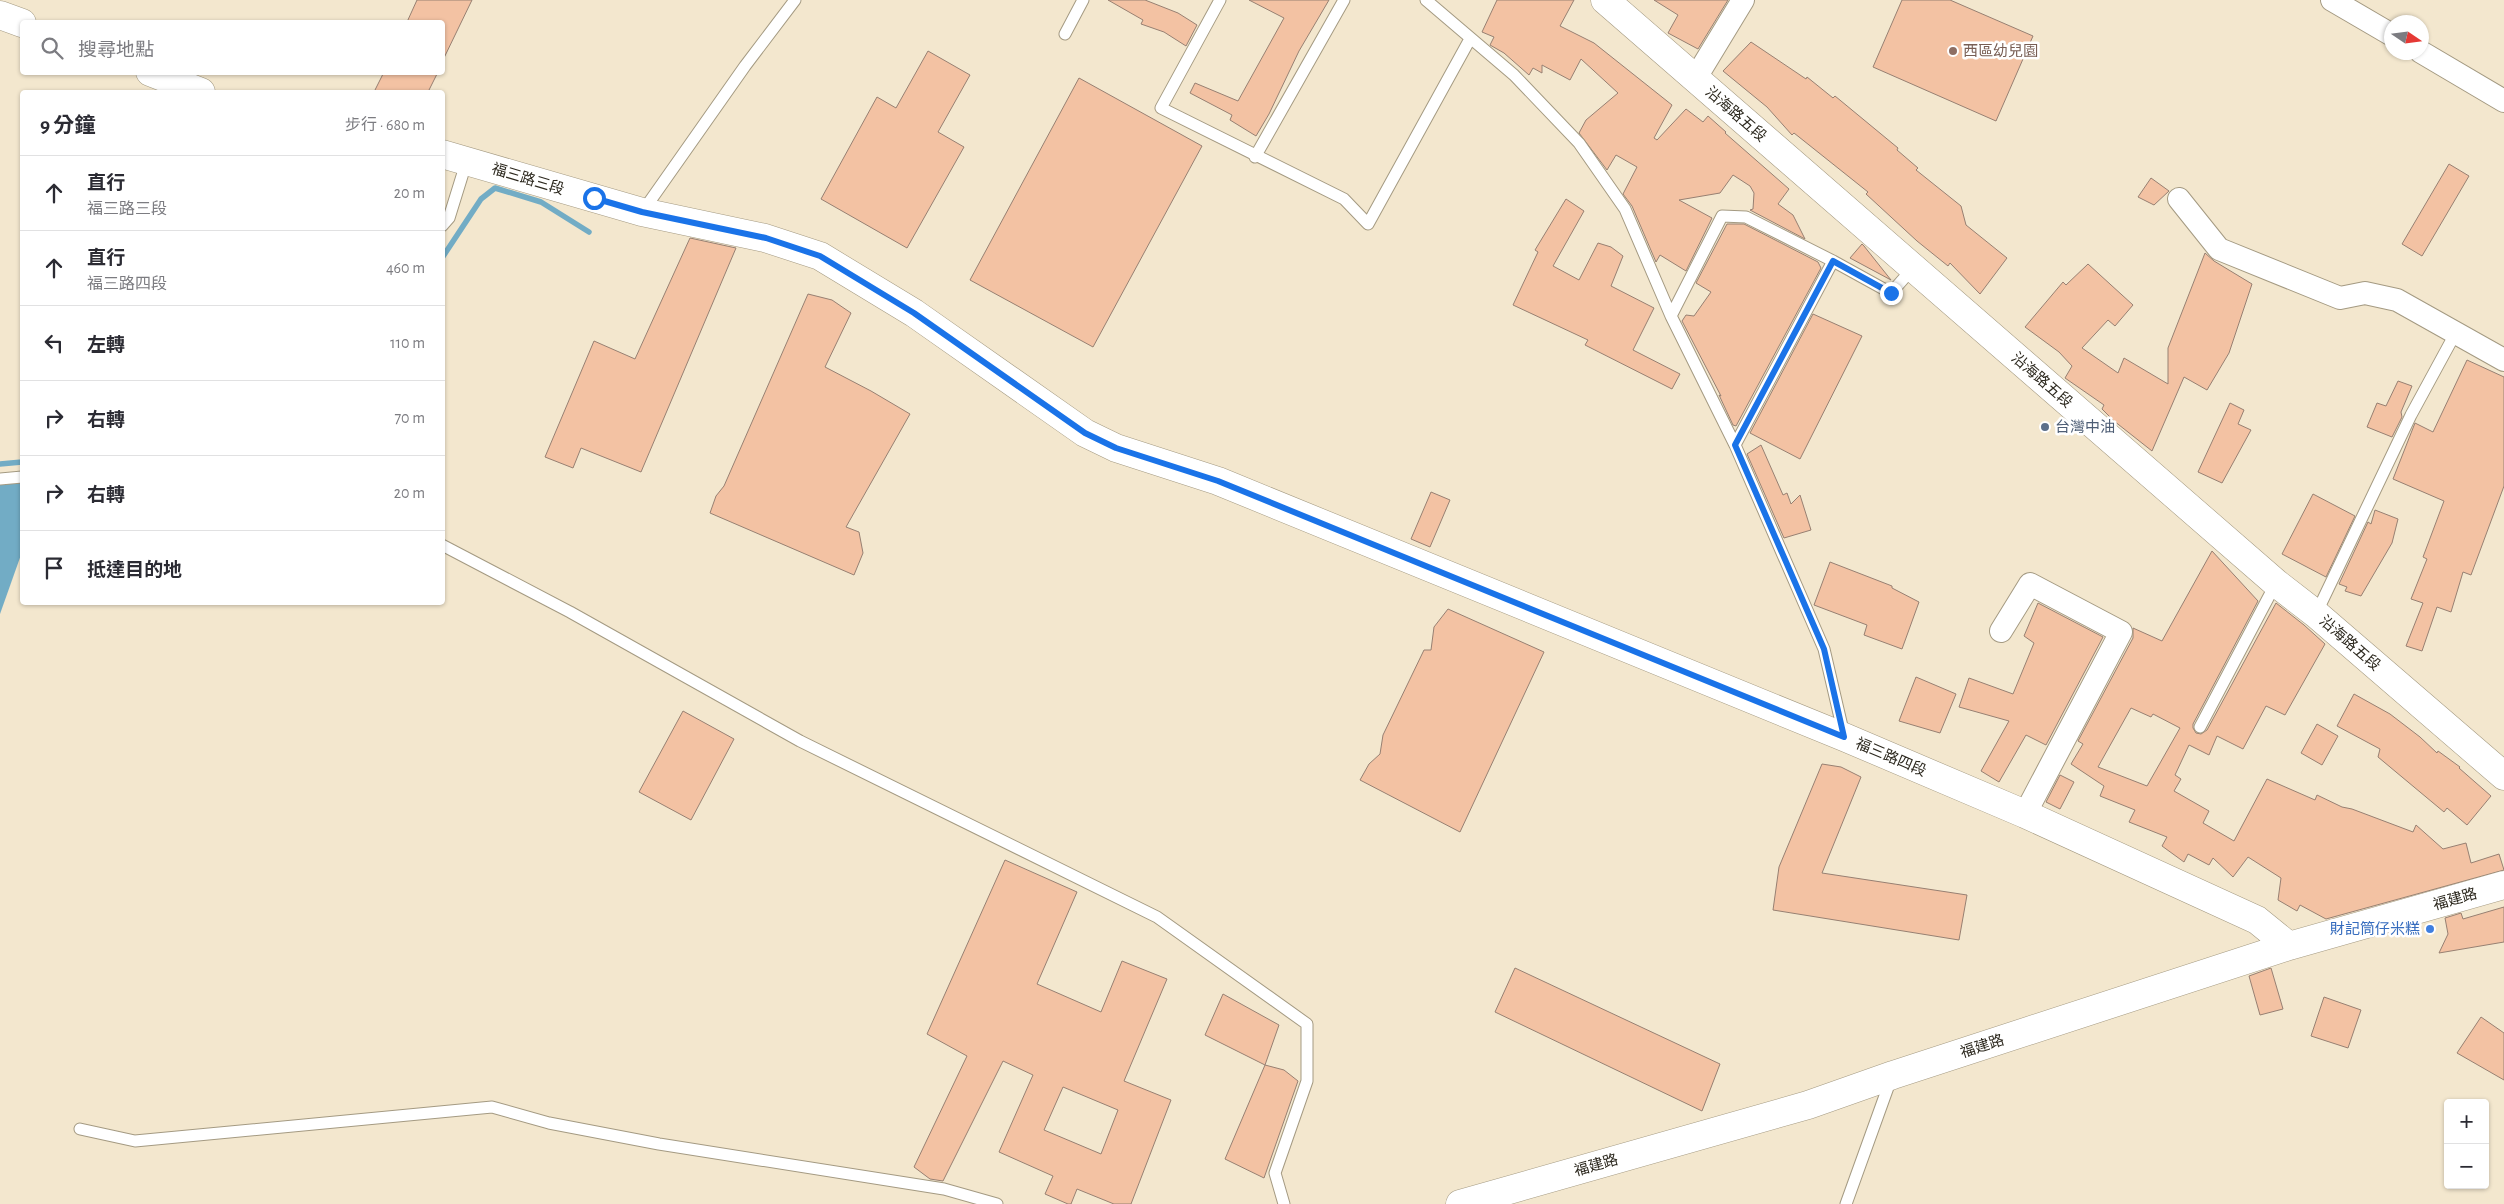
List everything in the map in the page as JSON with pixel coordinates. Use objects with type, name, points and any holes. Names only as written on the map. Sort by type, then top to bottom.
[{"type":"street","points":[[1695,79],[1743,0]]},
{"type":"street","points":[[2332,0],[2384,30]]},
{"type":"street","name":"沿海路五段","points":[[1615,4],[1695,79],[2276,583],[2316,614],[2504,776]]},
{"type":"street","points":[[0,14],[20,22]]},
{"type":"street","points":[[2429,56],[2504,101]]},
{"type":"street","points":[[158,75],[196,90]]},
{"type":"street","name":"福三路三段","points":[[455,157],[642,212]]},
{"type":"street","points":[[2178,199],[2219,249],[2340,298],[2364,293],[2397,300],[2504,360]]},
{"type":"street","name":"福三路四段","points":[[642,212],[766,238],[820,256],[914,313],[1085,433],[1116,448],[1227,484],[1844,737],[2026,814],[2257,920],[2289,946]]},
{"type":"street","points":[[2001,631],[2030,584],[2121,632],[2026,814]]},
{"type":"street","name":"福建路","points":[[1460,1204],[1808,1105],[1893,1075],[2289,946],[2504,884]]},
{"type":"lane","points":[[642,212],[745,66],[795,0]]},
{"type":"lane","points":[[1065,34],[1083,0]]},
{"type":"lane","points":[[1220,0],[1161,108],[1344,199],[1368,224],[1470,39]]},
{"type":"lane","points":[[1255,156],[1344,0]]},
{"type":"lane","points":[[1426,0],[1514,75],[1579,143],[1625,209],[1671,316],[1735,445],[1824,649],[1844,737]]},
{"type":"lane","points":[[445,223],[449,218],[455,157]]},
{"type":"lane","points":[[1671,316],[1722,216],[1746,217],[1891,293],[1913,268]]},
{"type":"lane","points":[[1735,445],[1833,261]]},
{"type":"lane","points":[[2316,614],[2411,415],[2455,334]]},
{"type":"lane","points":[[0,479],[20,477]]},
{"type":"lane","points":[[445,547],[570,612],[800,741],[1157,917],[1307,1024],[1307,1081],[1275,1173],[1284,1204]]},
{"type":"lane","points":[[2200,727],[2276,583]]},
{"type":"lane","points":[[1846,1204],[1893,1075]]},
{"type":"lane","points":[[80,1129],[134,1141],[492,1107],[549,1123],[659,1144],[944,1189],[997,1204]]},
{"type":"water","points":[[20,477],[20,558],[0,614],[0,479]]},
{"type":"building","points":[[417,0],[472,0],[445,56],[445,20],[408,20]]},
{"type":"building","points":[[1108,0],[1145,0],[1178,13],[1197,25],[1186,46],[1164,32],[1141,24],[1143,20]]},
{"type":"building","points":[[1249,0],[1329,0],[1299,51],[1269,114],[1256,136],[1230,120],[1232,115],[1190,93],[1195,83],[1238,101],[1284,18]]},
{"type":"building","points":[[1497,0],[1574,0],[1560,26],[1594,43],[1672,105],[1654,138],[1657,140],[1686,109],[1703,122],[1708,116],[1789,189],[1778,204],[1793,215],[1805,239],[1750,210],[1753,209],[1754,193],[1750,186],[1733,175],[1720,193],[1679,200],[1712,218],[1686,271],[1660,255],[1656,262],[1632,206],[1623,194],[1637,167],[1616,155],[1607,170],[1579,133],[1586,120],[1618,93],[1581,59],[1570,80],[1542,65],[1542,73],[1533,68],[1529,75],[1504,53],[1490,45],[1494,37],[1482,32]]},
{"type":"building","points":[[1654,0],[1728,0],[1698,49],[1668,33],[1678,15]]},
{"type":"building","name":"西區幼兒園","points":[[1902,0],[1950,0],[2033,36],[1996,121],[1873,67]]},
{"type":"building","points":[[1751,42],[1806,79],[1807,77],[1833,98],[1835,96],[1898,148],[1897,150],[1918,168],[1916,170],[1961,206],[1966,225],[2007,258],[1980,294],[1950,263],[1948,266],[1917,241],[1866,194],[1868,192],[1794,133],[1792,135],[1767,107],[1723,71]]},
{"type":"building","points":[[928,51],[970,75],[938,132],[964,147],[907,248],[821,199],[877,97],[896,108]]},
{"type":"building","points":[[382,75],[436,75],[429,90],[375,90]]},
{"type":"building","points":[[1079,78],[1202,146],[1093,347],[970,280]]},
{"type":"building","points":[[2449,164],[2469,176],[2422,256],[2402,244]]},
{"type":"building","points":[[2151,178],[2169,191],[2154,205],[2138,197]]},
{"type":"building","points":[[1566,199],[1584,211],[1553,266],[1579,280],[1598,243],[1611,247],[1623,256],[1611,286],[1654,308],[1633,350],[1680,374],[1672,389],[1585,345],[1588,340],[1513,305],[1538,252],[1535,250]]},
{"type":"building","points":[[1727,224],[1744,224],[1818,262],[1821,268],[1736,426],[1733,425],[1719,395],[1721,396],[1682,321],[1686,315],[1694,316],[1711,292],[1696,283]]},
{"type":"building","points":[[690,238],[736,248],[641,472],[581,448],[573,468],[545,457],[594,341],[635,359]]},
{"type":"building","points":[[1862,244],[1864,246],[1891,280],[1850,258]]},
{"type":"building","points":[[2205,253],[2214,261],[2252,284],[2229,353],[2207,390],[2184,377],[2152,451],[2114,421],[2102,409],[2104,405],[2065,378],[2072,366],[2059,352],[2025,327],[2063,282],[2066,285],[2088,264],[2133,305],[2115,326],[2108,320],[2082,348],[2118,373],[2124,358],[2168,384],[2168,348]]},
{"type":"building","points":[[808,294],[832,300],[851,313],[825,367],[910,414],[846,527],[859,532],[863,553],[854,575],[710,513],[716,496],[724,486]]},
{"type":"building","points":[[1813,314],[1862,336],[1800,459],[1750,433]]},
{"type":"building","points":[[2467,360],[2504,377],[2504,486],[2471,575],[2463,572],[2451,612],[2437,607],[2422,651],[2406,646],[2423,603],[2411,599],[2427,559],[2423,557],[2444,501],[2393,479],[2415,423],[2433,432]]},
{"type":"building","points":[[2398,381],[2412,386],[2401,412],[2402,417],[2392,437],[2367,427],[2377,403],[2386,406]]},
{"type":"building","points":[[2230,403],[2244,410],[2238,424],[2251,430],[2222,483],[2198,472]]},
{"type":"building","points":[[1761,445],[1783,495],[1787,493],[1791,504],[1800,495],[1811,530],[1784,538],[1747,454]]},
{"type":"building","points":[[1431,492],[1450,500],[1430,547],[1411,539]]},
{"type":"building","points":[[2313,494],[2355,516],[2326,577],[2282,554]]},
{"type":"building","points":[[2375,510],[2398,519],[2392,543],[2361,596],[2345,591],[2347,587],[2339,584],[2368,522],[2371,524]]},
{"type":"building","points":[[2212,551],[2258,601],[2193,724],[2196,733],[2201,734],[2207,730],[2276,603],[2325,644],[2285,715],[2266,706],[2243,749],[2217,736],[2209,755],[2189,745],[2175,775],[2181,779],[2174,791],[2209,811],[2203,823],[2234,841],[2267,779],[2315,800],[2317,795],[2342,807],[2413,832],[2416,825],[2443,849],[2466,843],[2471,863],[2499,854],[2504,870],[2326,919],[2300,905],[2297,911],[2278,900],[2281,878],[2248,857],[2233,877],[2213,858],[2209,865],[2188,854],[2184,862],[2162,846],[2167,837],[2129,822],[2135,810],[2100,796],[2104,786],[2071,764],[2083,744],[2078,741],[2133,638],[2133,628],[2162,641]],"holes":[[[2131,708],[2151,717],[2153,714],[2180,728],[2147,786],[2098,767]]]},
{"type":"building","points":[[1830,562],[1892,586],[1892,588],[1919,602],[1902,649],[1864,635],[1867,625],[1814,605]]},
{"type":"building","points":[[2038,603],[2103,637],[2046,745],[2026,735],[1999,782],[1981,771],[2009,721],[1959,707],[1969,678],[2013,694],[2034,643],[2024,636]]},
{"type":"building","points":[[1448,609],[1544,652],[1460,832],[1360,780],[1369,764],[1380,754],[1383,735],[1424,650],[1431,650],[1434,627]]},
{"type":"building","points":[[1916,677],[1956,694],[1940,733],[1899,721]]},
{"type":"building","points":[[2354,694],[2390,714],[2437,753],[2438,751],[2460,767],[2491,796],[2467,825],[2447,808],[2444,812],[2378,757],[2380,749],[2337,726]]},
{"type":"building","points":[[683,711],[734,739],[691,820],[639,792]]},
{"type":"building","points":[[2317,724],[2338,736],[2322,765],[2301,753]]},
{"type":"building","points":[[1822,764],[1841,767],[1861,777],[1822,873],[1967,895],[1959,940],[1773,910],[1779,867]]},
{"type":"building","points":[[2060,775],[2074,782],[2060,809],[2046,802]]},
{"type":"building","points":[[1005,860],[1077,892],[1037,984],[1101,1012],[1122,961],[1167,979],[1124,1081],[1171,1100],[1131,1204],[1114,1204],[1077,1189],[1071,1204],[1068,1204],[1045,1194],[1053,1176],[999,1152],[1033,1075],[1003,1061],[943,1181],[930,1179],[914,1167],[967,1056],[927,1034]],"holes":[[[1063,1087],[1118,1110],[1101,1154],[1044,1130]]]},
{"type":"building","points":[[2504,907],[2504,942],[2439,953],[2448,934],[2445,918],[2461,913],[2463,919]]},
{"type":"building","points":[[1515,968],[1720,1064],[1702,1111],[1495,1012]]},
{"type":"building","points":[[2271,968],[2283,1009],[2260,1015],[2249,976]]},
{"type":"building","points":[[1223,994],[1279,1025],[1265,1065],[1205,1035]]},
{"type":"building","points":[[2324,997],[2361,1010],[2348,1048],[2311,1036]]},
{"type":"building","points":[[2481,1017],[2504,1033],[2504,1080],[2457,1053]]},
{"type":"building","points":[[1265,1065],[1284,1070],[1298,1081],[1264,1178],[1225,1159]]},
{"type":"waterway","points":[[445,253],[481,199],[495,188],[541,202],[589,232]]},
{"type":"waterway","points":[[0,464],[20,462]]},
{"type":"place","name":"西區幼兒園","points":[[1953,51]]},
{"type":"place","name":"台灣中油","points":[[2045,427]]},
{"type":"place","name":"財記筒仔米糕","points":[[2430,929]]},
{"type":"route","points":[[594,198],[642,212],[766,238],[820,256],[914,313],[1085,433],[1116,448],[1218,481],[1844,737],[1824,649],[1735,445],[1833,261],[1891,293]]}]
